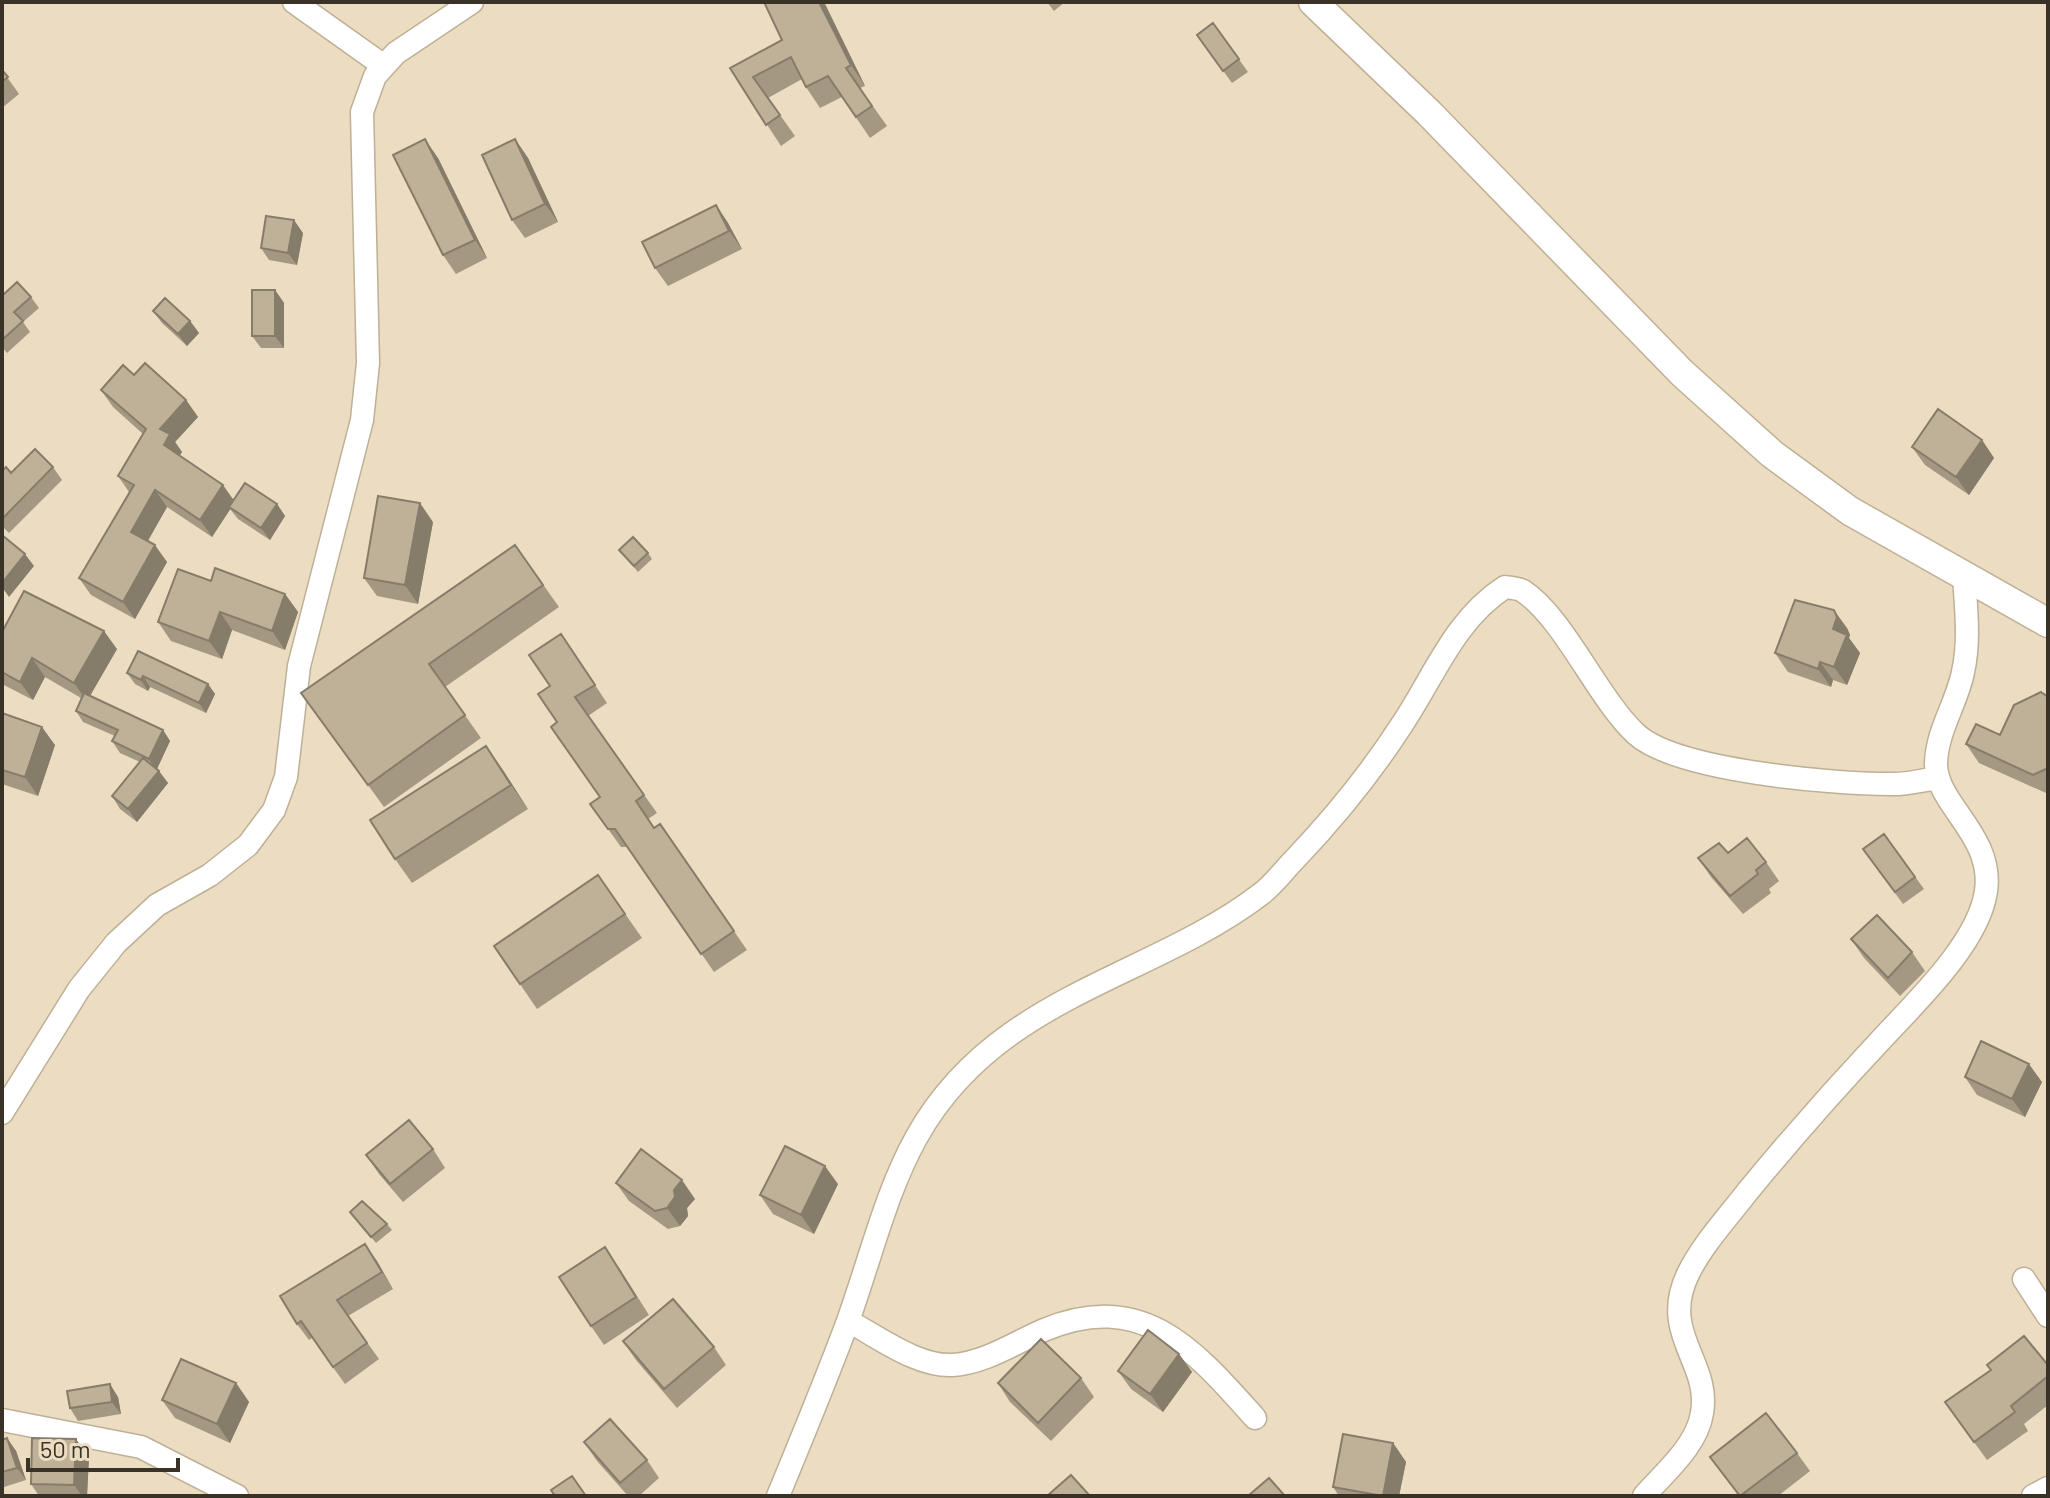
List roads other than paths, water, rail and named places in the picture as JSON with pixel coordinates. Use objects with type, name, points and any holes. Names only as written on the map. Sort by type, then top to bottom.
[{"type":"main road","points":[[1313,2],[1429,113],[1672,363],[1772,454],[1850,511],[2048,623]]},
{"type":"street","points":[[294,2],[384,66]]},
{"type":"street","points":[[2,1113],[79,989],[116,943],[157,905],[210,875],[248,845],[278,799],[286,777],[299,666],[362,420],[368,363],[362,112],[375,76],[396,53],[472,2]]},
{"type":"street","points":[[1644,1496],[1686,1449],[1702,1414],[1702,1388],[1676,1312],[1688,1275],[1738,1203],[1796,1133],[1915,1004],[1960,947],[1976,921],[1987,890],[1982,852],[1938,778],[1936,763],[1965,663],[1964,576]]},
{"type":"street","points":[[778,1496],[848,1321],[899,1167],[942,1095],[975,1061],[1014,1031],[1124,968],[1216,924],[1264,892],[1350,797],[1401,727],[1459,628],[1483,601],[1505,587],[1521,590],[1537,606],[1637,734],[1664,752],[1698,761],[1845,783],[1894,785],[1938,778]]},
{"type":"street","points":[[2024,1279],[2048,1316]]},
{"type":"street","points":[[848,1321],[922,1361],[952,1365],[979,1360],[1060,1324],[1103,1317],[1141,1320],[1172,1337],[1211,1368],[1255,1418]]},
{"type":"street","points":[[2,1420],[141,1447],[237,1496]]},
{"type":"street","points":[[2033,1496],[2048,1488]]}]
